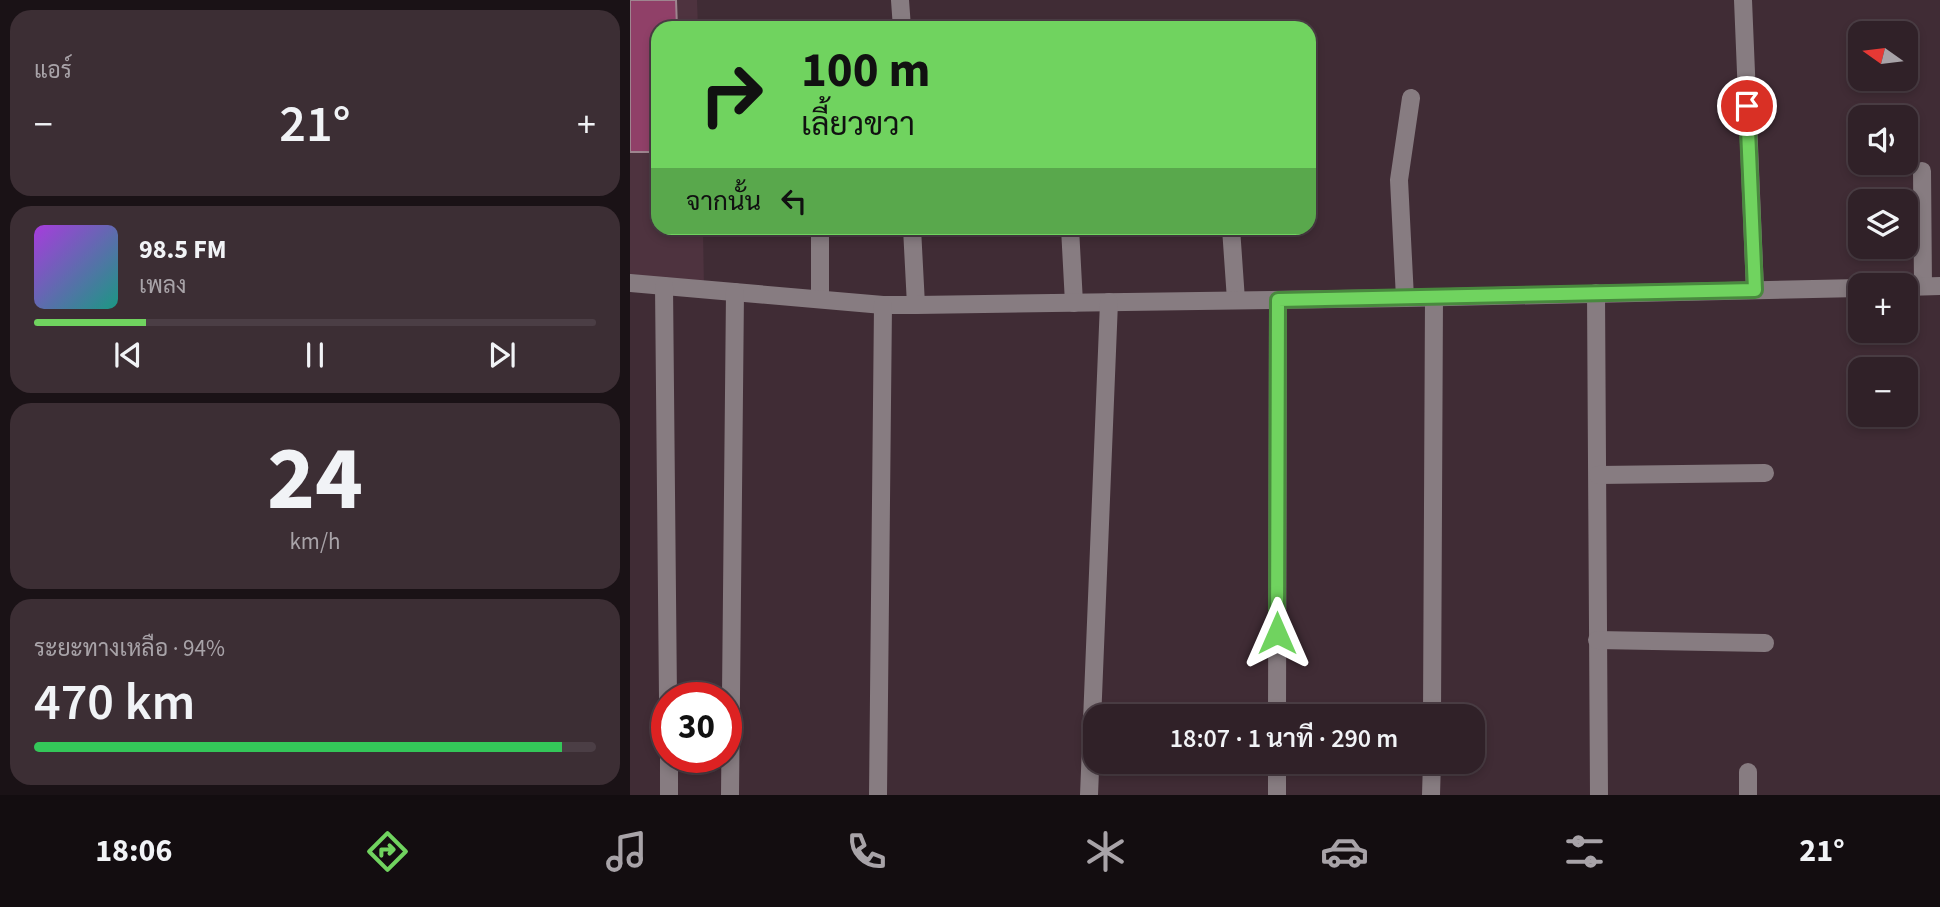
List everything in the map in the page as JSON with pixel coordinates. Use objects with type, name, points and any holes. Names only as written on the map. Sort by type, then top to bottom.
[{"type":"street","points":[[900,0],[902,21]]},
{"type":"street","points":[[1743,0],[1755,290]]},
{"type":"street","points":[[1405,298],[1399,180],[1411,98]]},
{"type":"street","points":[[1922,171],[1923,286]]},
{"type":"street","points":[[820,235],[820,299]]},
{"type":"street","points":[[912,235],[916,305]]},
{"type":"street","points":[[1070,235],[1074,303]]},
{"type":"street","points":[[1231,235],[1236,300]]},
{"type":"street","points":[[630,283],[916,305],[1848,288]]},
{"type":"street","points":[[664,286],[668,682]]},
{"type":"street","points":[[730,795],[735,292]]},
{"type":"street","points":[[1596,293],[1599,795]]},
{"type":"street","points":[[1432,704],[1434,297]]},
{"type":"street","points":[[1277,704],[1278,300]]},
{"type":"street","points":[[1089,795],[1109,302]]},
{"type":"street","points":[[878,795],[883,304]]},
{"type":"street","points":[[1598,475],[1765,473]]},
{"type":"street","points":[[1597,640],[1765,643]]},
{"type":"street","points":[[1748,772],[1748,795]]},
{"type":"street","points":[[669,773],[669,795]]},
{"type":"street","points":[[1277,774],[1277,795]]},
{"type":"street","points":[[1432,774],[1432,795]]},
{"type":"shaded area","points":[[630,0],[697,0],[698,21],[651,21],[651,235],[703,235],[704,290],[630,283]]},
{"type":"building","points":[[630,0],[676,0],[677,21],[651,21],[651,152],[630,152]]},
{"type":"route","points":[[1277,633],[1278,300],[1755,290],[1747,106]]}]
